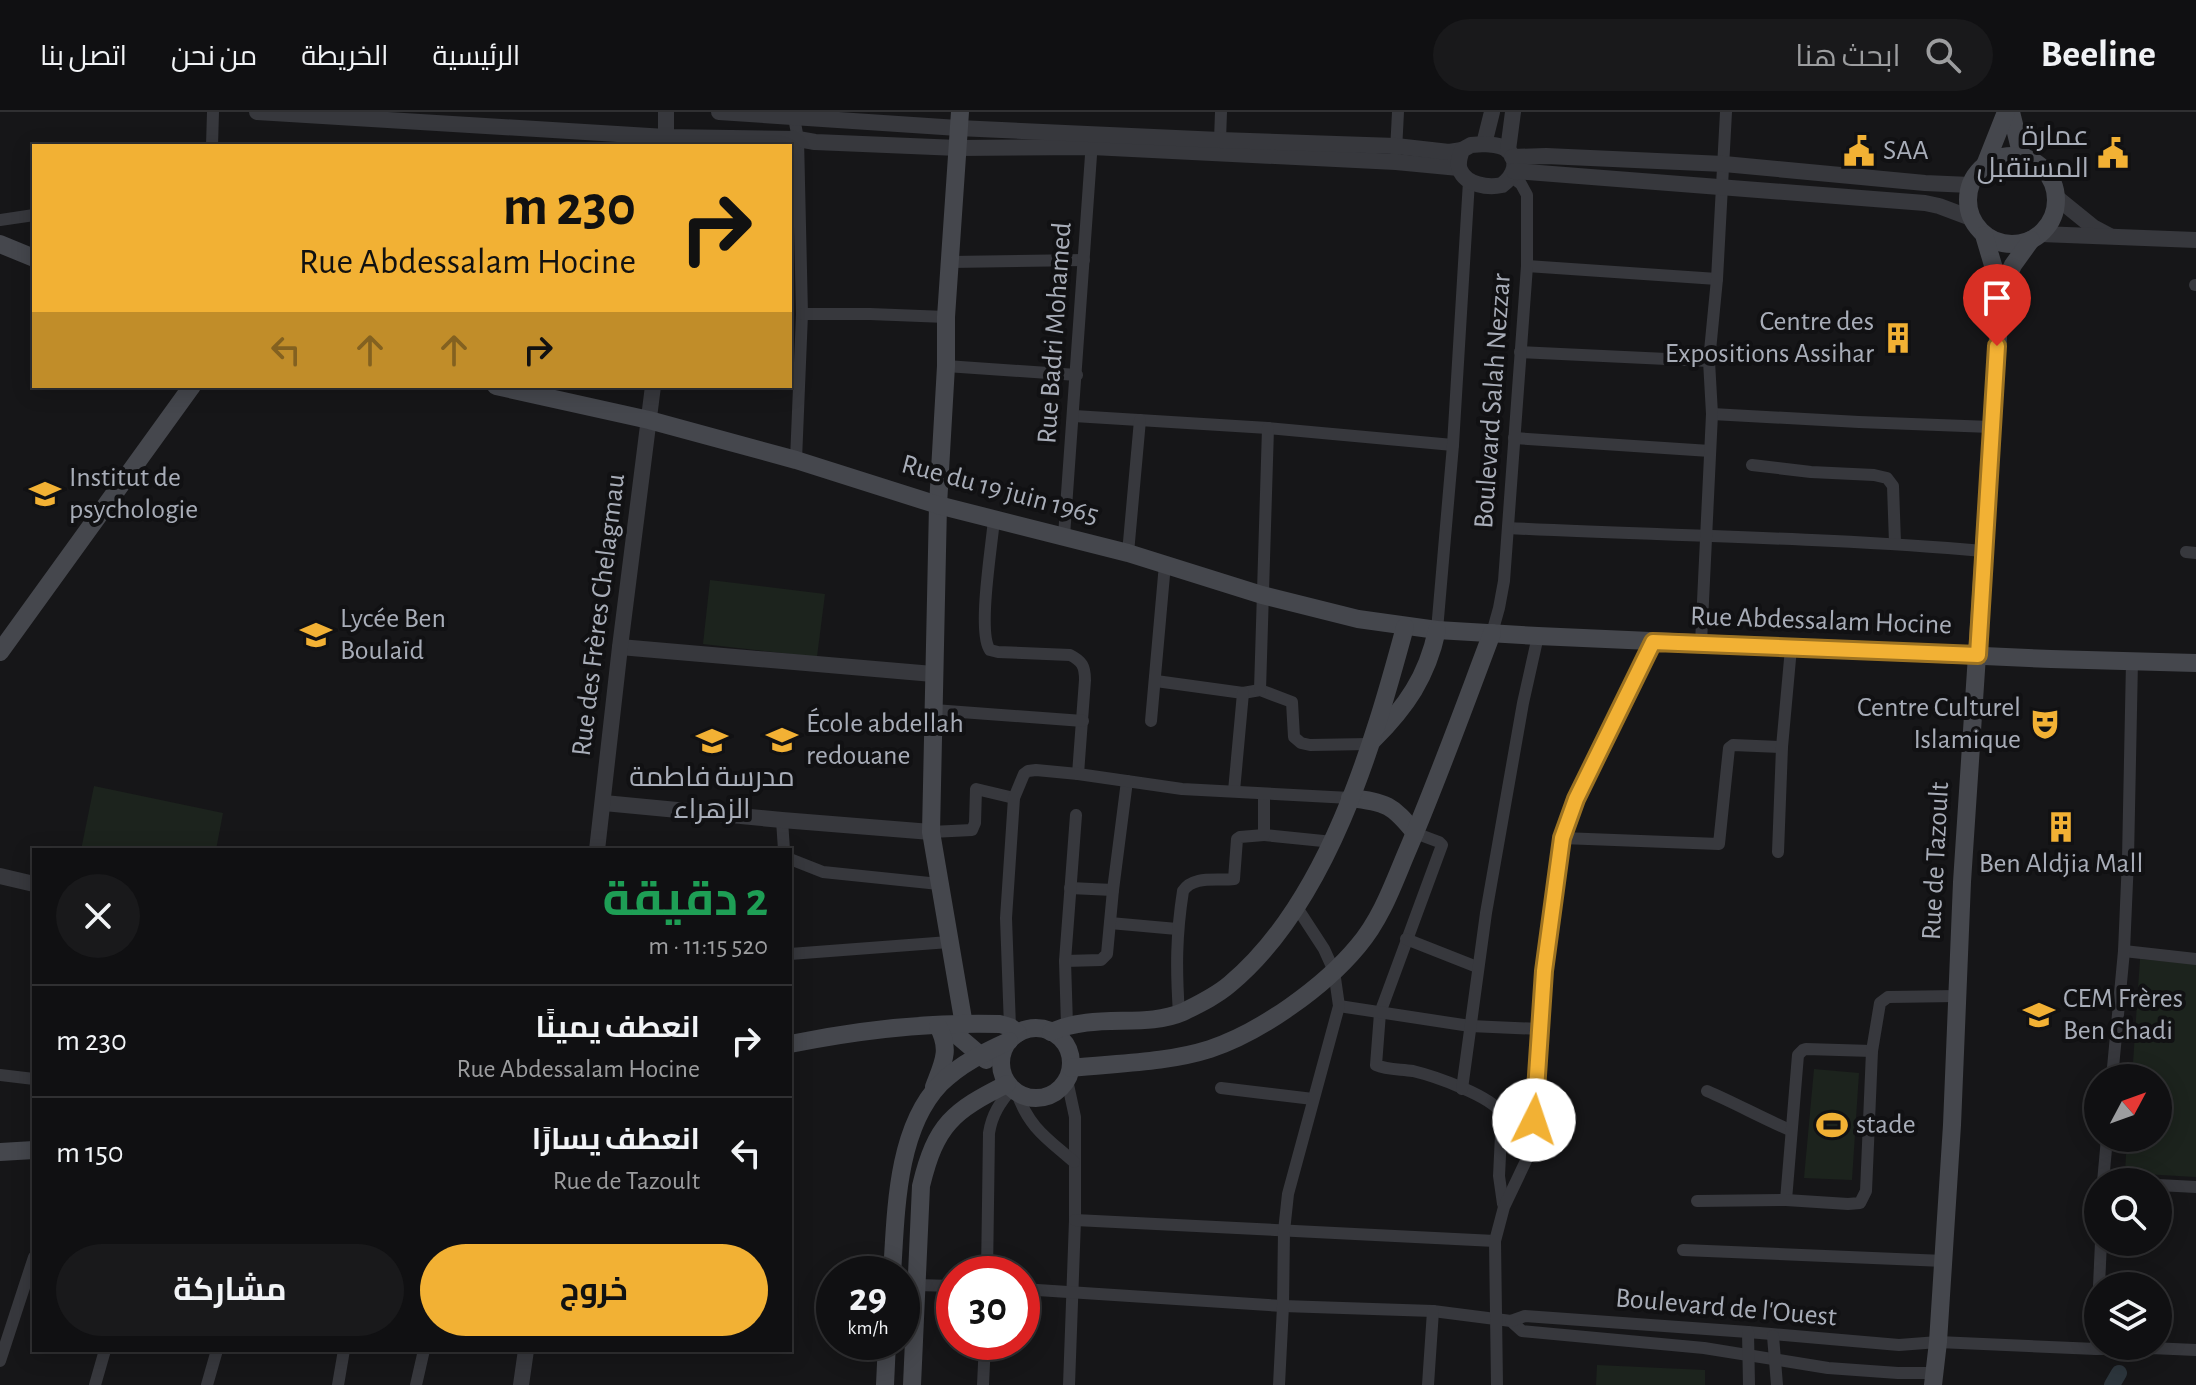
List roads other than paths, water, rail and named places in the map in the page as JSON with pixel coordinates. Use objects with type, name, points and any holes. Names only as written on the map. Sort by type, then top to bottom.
[{"type":"main road","points":[[2008,112],[2022,157]]},
{"type":"main road","points":[[1985,165],[2008,112]]},
{"type":"main road","points":[[932,1094],[946,1051],[949,1025],[949,942],[931,832],[938,505],[959,120]]},
{"type":"main road","points":[[2009,156],[2022,157],[2035,163],[2053,184],[2055,211],[2050,224],[2036,237],[2019,244],[2007,244],[1984,235],[1971,218],[1967,201],[1976,173],[1985,165],[2009,156]]},
{"type":"main road","name":"Rue de Tazoult","points":[[1984,235],[2001,292]]},
{"type":"main road","name":"Rue de Tazoult","points":[[1934,1379],[1944,1261],[1962,882],[2001,292],[2013,265],[2036,237]]},
{"type":"main road","points":[[0,244],[32,257]]},
{"type":"main road","points":[[0,652],[191,388]]},
{"type":"main road","name":"Rue du 19 juin 1965","points":[[505,388],[649,420],[796,460],[938,505],[1128,553],[1262,595],[1358,619],[1405,627],[1492,633]]},
{"type":"main road","points":[[894,1256],[903,1161],[909,1139],[924,1104],[951,1074],[1012,1033],[1093,1021],[1156,1019],[1179,1014],[1229,985],[1252,963],[1296,906],[1333,842],[1369,744],[1405,627]]},
{"type":"main road","points":[[1369,744],[1391,722],[1424,674],[1437,630]]},
{"type":"main road","points":[[1069,1074],[1179,1057],[1210,1049],[1243,1035],[1285,1010],[1334,971],[1360,944],[1384,906],[1415,833],[1492,633]]},
{"type":"main road","name":"Rue Abdessalam Hocine","points":[[1492,633],[2196,663]]},
{"type":"main road","points":[[1350,798],[1385,804],[1402,816],[1415,833]]},
{"type":"main road","points":[[792,1044],[846,1034],[949,1025],[1000,1024],[1012,1033]]},
{"type":"main road","points":[[949,1025],[1010,1084],[1031,1098],[1045,1097],[1058,1091],[1069,1074],[1070,1053],[1059,1028]]},
{"type":"main road","points":[[1010,1084],[1001,1061],[1012,1033]]},
{"type":"main road","points":[[917,1256],[921,1186],[928,1158],[943,1128],[962,1109],[1010,1084]]},
{"type":"main road","points":[[0,1152],[32,1150]]},
{"type":"main road","points":[[885,1385],[886,1360]]},
{"type":"main road","points":[[912,1385],[913,1360]]},
{"type":"street","points":[[212,144],[213,112]]},
{"type":"street","points":[[257,112],[666,142],[798,139],[958,148],[1092,140],[1220,140],[1396,154],[1464,174],[1483,186],[1497,187],[1512,164],[1513,112]]},
{"type":"street","points":[[666,112],[666,142]]},
{"type":"street","points":[[719,112],[959,120],[1092,140],[1396,154],[1449,152],[1484,144],[1503,147],[1512,164]]},
{"type":"street","points":[[1220,140],[1221,112]]},
{"type":"street","points":[[1396,154],[1398,112]]},
{"type":"street","points":[[1484,144],[1492,112]]},
{"type":"street","points":[[1701,643],[1712,414],[1709,361],[1726,112]]},
{"type":"street","points":[[793,115],[798,139],[795,256],[802,314],[796,460]]},
{"type":"street","name":"Rue Badri Mohamed","points":[[1064,536],[1092,140]]},
{"type":"street","points":[[1462,150],[1464,174]]},
{"type":"street","points":[[1512,164],[1546,156],[1724,164],[1970,185]]},
{"type":"street","points":[[1512,164],[1723,189],[1925,203],[1971,218]]},
{"type":"street","name":"Boulevard Salah Nezzar","points":[[1492,633],[1504,581],[1527,266],[1527,195],[1512,164]]},
{"type":"street","name":"Boulevard Salah Nezzar","points":[[1437,630],[1453,445],[1464,174]]},
{"type":"street","points":[[2056,197],[2093,227],[2115,238]]},
{"type":"street","points":[[0,220],[32,215]]},
{"type":"street","points":[[2036,237],[2196,240]]},
{"type":"street","points":[[950,262],[1084,260]]},
{"type":"street","points":[[1527,266],[1717,279]]},
{"type":"street","points":[[802,314],[946,317]]},
{"type":"street","points":[[1520,352],[1709,361]]},
{"type":"street","points":[[946,366],[1077,375]]},
{"type":"street","name":"Rue des Frères Chelagmau","points":[[597,848],[653,388]]},
{"type":"street","points":[[1712,414],[1991,427]]},
{"type":"street","points":[[1074,416],[1268,428],[1453,445]]},
{"type":"street","points":[[1128,553],[1140,420]]},
{"type":"street","points":[[1260,690],[1268,428]]},
{"type":"street","points":[[1514,438],[1710,451]]},
{"type":"street","points":[[1752,465],[1887,478],[1893,486],[1895,543]]},
{"type":"street","points":[[994,519],[984,621],[987,646],[998,652],[1070,655],[1080,660],[1085,669],[1078,774]]},
{"type":"street","points":[[1508,528],[1895,543],[1983,551]]},
{"type":"street","points":[[1151,721],[1165,564]]},
{"type":"street","points":[[1462,1089],[1477,967],[1523,703],[1538,636]]},
{"type":"street","points":[[1497,1385],[1495,1241],[1504,1207],[1532,1148],[1544,971],[1562,838],[1576,799],[1653,642]]},
{"type":"street","points":[[620,647],[933,674]]},
{"type":"street","points":[[1778,852],[1782,747],[1791,648]]},
{"type":"street","points":[[2113,1064],[2124,951],[2132,661]]},
{"type":"street","points":[[1156,681],[1243,693],[1260,690],[1292,702],[1294,737],[1301,743],[1369,744]]},
{"type":"street","points":[[1234,791],[1243,693]]},
{"type":"street","points":[[934,710],[1083,721]]},
{"type":"street","points":[[1562,838],[1719,844],[1729,748],[1733,745],[1782,747]]},
{"type":"street","points":[[1012,1033],[1006,918],[1014,798],[1028,771],[1078,774],[1182,789],[1350,798]]},
{"type":"street","points":[[1065,961],[1104,958],[1108,950],[1127,781]]},
{"type":"street","points":[[604,803],[931,832],[972,830],[976,789],[1014,798]]},
{"type":"street","points":[[1264,794],[1264,835]]},
{"type":"street","points":[[1059,1028],[1076,815]]},
{"type":"street","points":[[782,820],[784,848]]},
{"type":"street","points":[[1415,833],[1442,845],[1380,1013],[1375,1061],[1377,1066],[1441,1079],[1491,1102],[1502,1114],[1499,1176],[1504,1207]]},
{"type":"street","points":[[1179,1014],[1177,929],[1185,887],[1200,880],[1234,879],[1237,839],[1240,837],[1264,835],[1333,842]]},
{"type":"street","points":[[792,860],[823,872],[939,884]]},
{"type":"street","points":[[0,876],[32,884]]},
{"type":"street","points":[[1070,888],[1113,890]]},
{"type":"street","points":[[1279,1385],[1288,1194],[1339,1006],[1334,971],[1324,949],[1296,906]]},
{"type":"street","points":[[1110,923],[1177,929]]},
{"type":"street","points":[[1406,939],[1477,967]]},
{"type":"street","points":[[792,954],[949,942]]},
{"type":"street","points":[[2124,951],[2196,959]]},
{"type":"street","points":[[1697,1201],[1860,1203],[1865,1198],[1872,1051],[1883,999],[1957,996]]},
{"type":"street","points":[[1339,1006],[1470,1026],[1540,1029]]},
{"type":"street","points":[[1786,1200],[1790,1130],[1800,1052],[1806,1049],[1872,1051]]},
{"type":"street","points":[[1069,1074],[1075,1117],[1069,1385]]},
{"type":"street","points":[[0,1075],[32,1079]]},
{"type":"street","points":[[1010,1084],[1035,1128],[1074,1162]]},
{"type":"street","points":[[987,1256],[989,1133],[991,1119],[1010,1084]]},
{"type":"street","points":[[1221,1088],[1313,1099]]},
{"type":"street","points":[[1707,1091],[1790,1130]]},
{"type":"street","points":[[2172,1186],[2196,1187]]},
{"type":"street","points":[[1075,1220],[1495,1241]]},
{"type":"street","points":[[1683,1250],[1944,1261]]},
{"type":"street","points":[[0,1361],[32,1263]]},
{"type":"street","points":[[1040,1290],[1283,1306],[1433,1311],[1511,1321],[1522,1331],[1657,1343],[1828,1368],[1934,1379]]},
{"type":"street","points":[[1428,1385],[1433,1311]]},
{"type":"street","name":"Boulevard de l'Ouest","points":[[1511,1321],[1525,1316],[1899,1345],[1938,1342],[2084,1348]]},
{"type":"street","points":[[1748,1332],[1749,1385]]},
{"type":"street","points":[[1773,1336],[1777,1385]]},
{"type":"street","name":"Boulevard de l'Ouest","points":[[2172,1349],[2196,1350]]},
{"type":"street","points":[[95,1385],[104,1352]]},
{"type":"street","points":[[207,1385],[216,1352]]},
{"type":"street","points":[[338,1385],[344,1352]]},
{"type":"street","points":[[416,1385],[424,1352]]},
{"type":"street","points":[[521,1385],[526,1352]]},
{"type":"street","points":[[983,1385],[984,1360]]},
{"type":"waterway","points":[[2112,1385],[2119,1373]]},
{"type":"place","name":"SAA","points":[[1859,151]]},
{"type":"place","name":"عمارة المستقبل","points":[[2113,153]]},
{"type":"place","name":"Centre des Expositions Assihar","points":[[1898,338]]},
{"type":"place","name":"Institut de psychologie","points":[[45,494]]},
{"type":"place","name":"Lycée Ben Boulaïd","points":[[316,635]]},
{"type":"place","name":"Centre Culturel Islamique","points":[[2045,724]]},
{"type":"place","name":"École abdellah redouane","points":[[782,740]]},
{"type":"place","name":"مدرسة فاطمة الزهراء","points":[[712,741]]},
{"type":"place","name":"Ben Aldjia Mall","points":[[2061,827]]},
{"type":"place","name":"CEM Frères Ben Chadi","points":[[2039,1015]]},
{"type":"place","name":"stade","points":[[1832,1125]]}]
